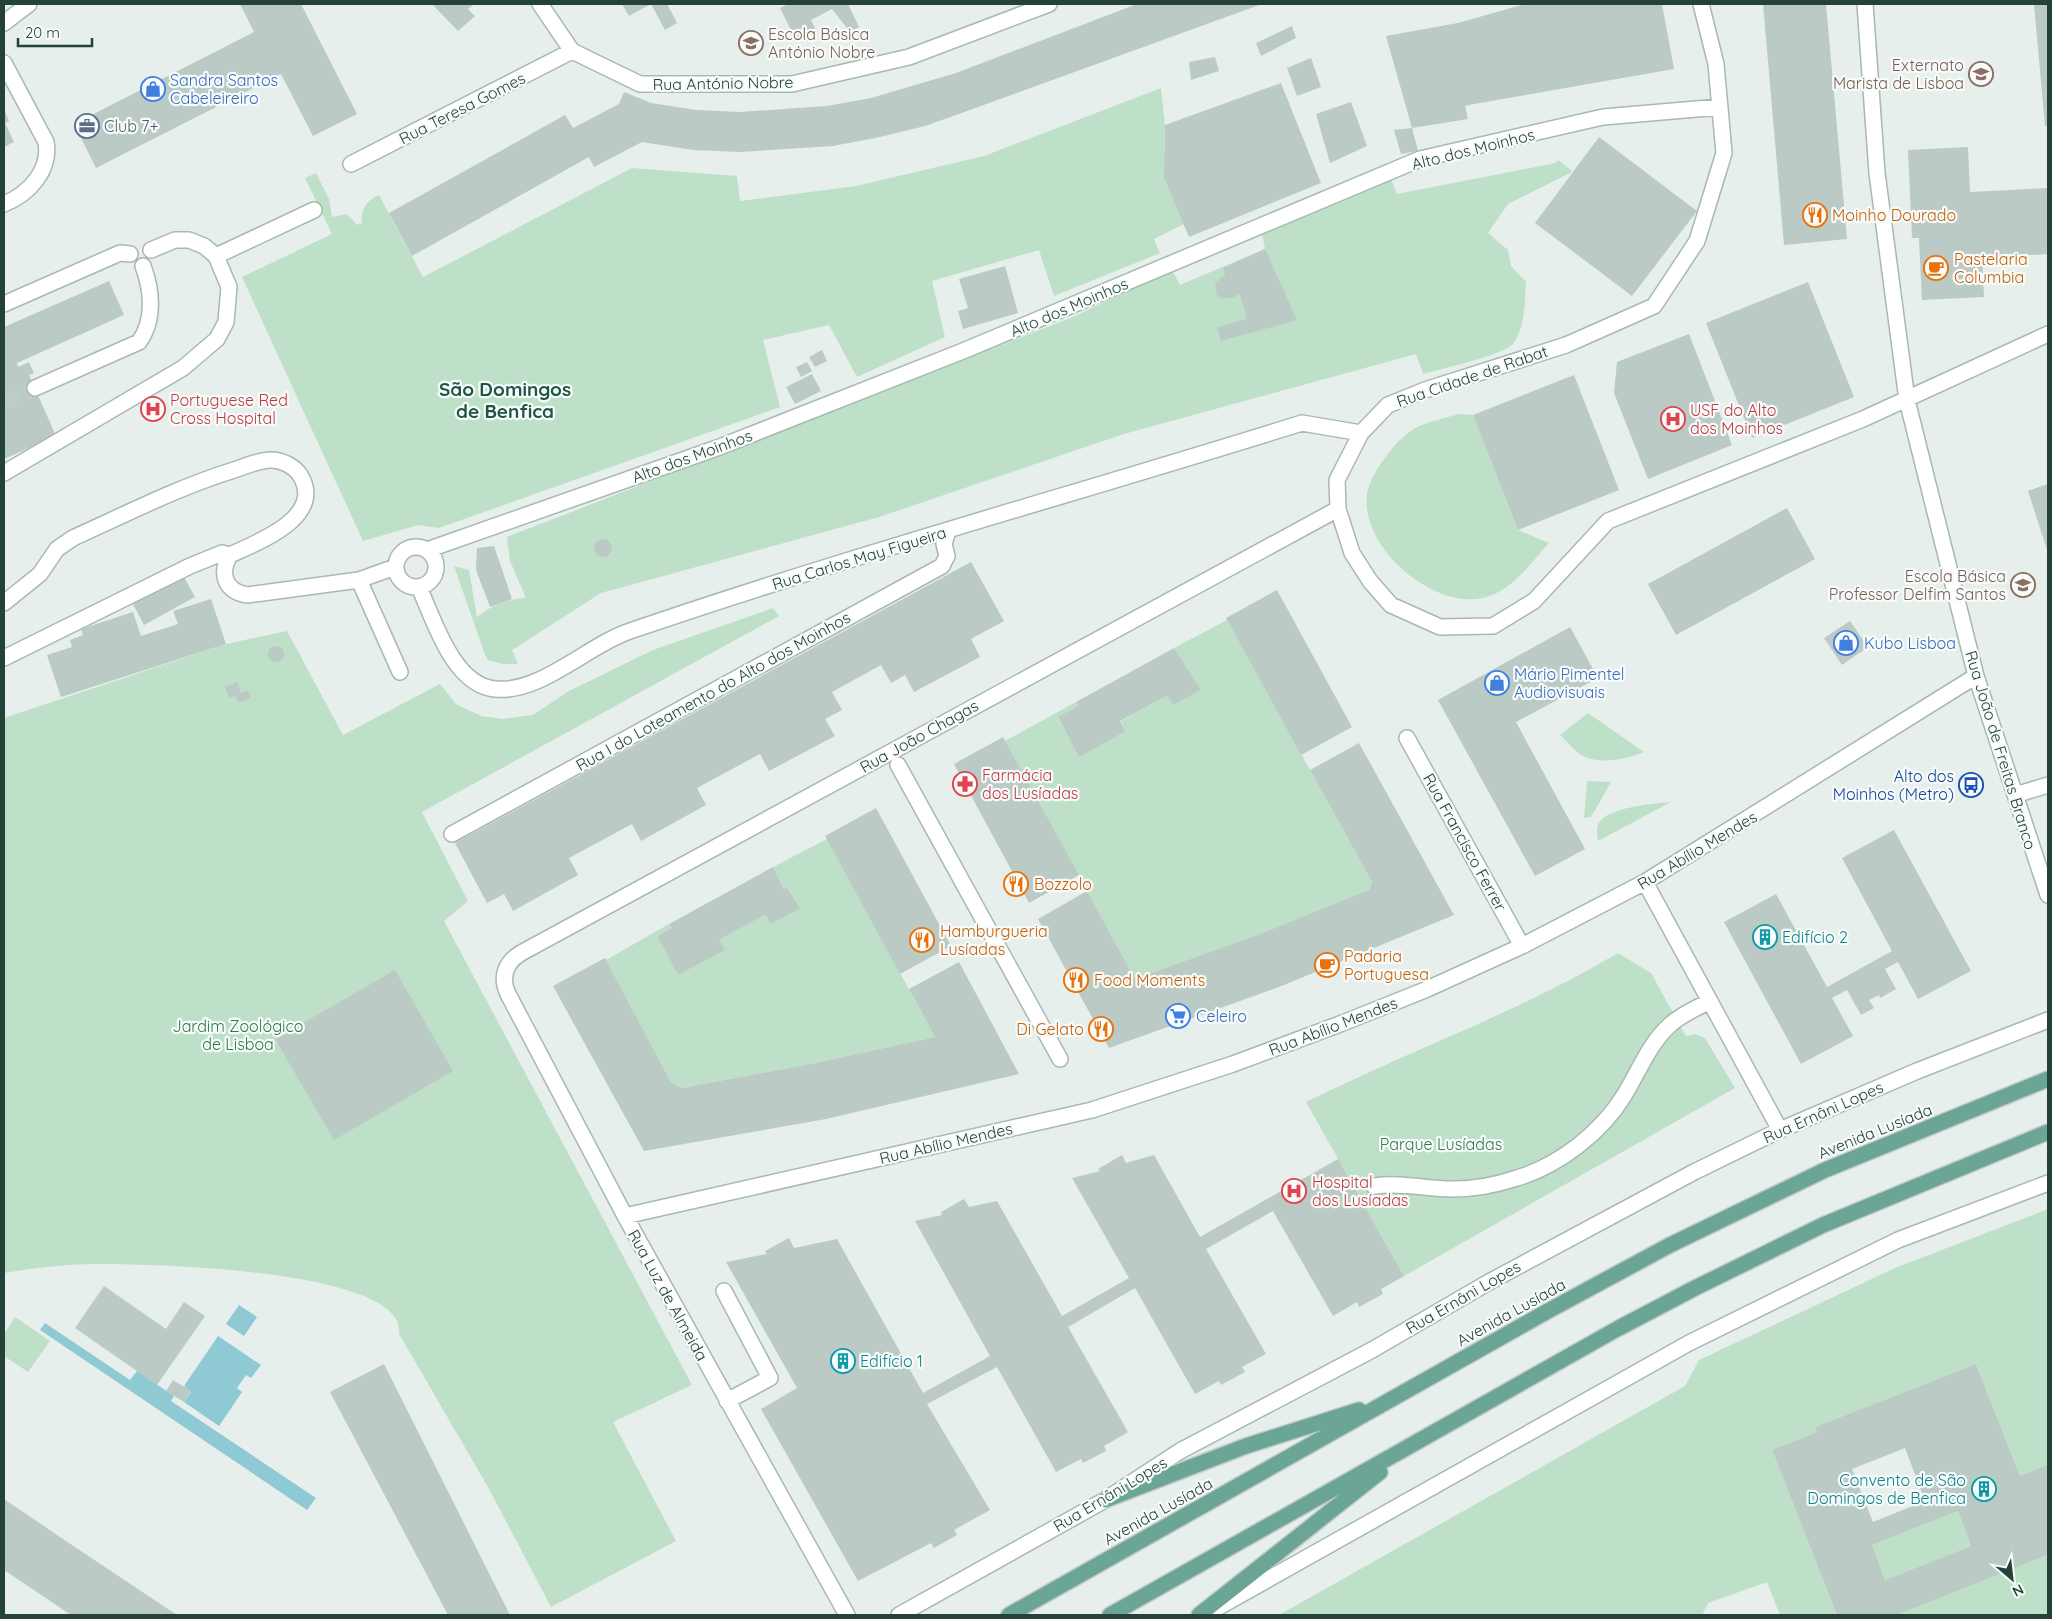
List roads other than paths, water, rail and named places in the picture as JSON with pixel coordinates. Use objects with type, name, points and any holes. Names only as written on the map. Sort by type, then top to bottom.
[{"type":"main road","name":"Avenida Lusíada","points":[[1009,1615],[1670,1245],[1825,1170],[2048,1079]]},
{"type":"main road","points":[[1110,1615],[1423,1438],[1695,1288],[1823,1225],[2048,1132]]},
{"type":"main road","points":[[1105,1500],[1246,1446],[1389,1401]]},
{"type":"main road","points":[[1199,1615],[1423,1438]]},
{"type":"street","points":[[4,23],[28,4]]},
{"type":"street","points":[[540,4],[572,51]]},
{"type":"street","name":"Rua António Nobre","points":[[572,51],[640,84],[792,84],[909,57],[1049,4]]},
{"type":"street","name":"Rua Cidade de Rabat","points":[[1701,4],[1716,64],[1724,153],[1697,241],[1654,306],[1566,345],[1425,390],[1388,404],[1361,432],[1337,480],[1338,509],[1352,553],[1370,581],[1391,605],[1440,627],[1492,626],[1534,601],[1608,521],[1907,400],[2048,334]]},
{"type":"street","name":"Rua João de Freitas Branco","points":[[1865,4],[1877,173],[1907,400],[1976,676],[2048,895]]},
{"type":"street","name":"Rua Teresa Gomes","points":[[350,164],[572,51]]},
{"type":"street","points":[[4,63],[46,142],[47,152],[40,174],[16,199],[4,204]]},
{"type":"street","name":"Alto dos Moinhos","points":[[427,550],[726,444],[962,351],[1420,159],[1603,117],[1720,107]]},
{"type":"street","points":[[216,256],[314,210]]},
{"type":"street","points":[[4,473],[183,368],[217,339],[226,322],[229,287],[216,256],[204,246],[189,240],[175,240],[151,250]]},
{"type":"street","points":[[139,244],[146,245],[151,250],[152,258],[144,266],[133,264],[130,254],[133,247],[139,244]]},
{"type":"street","points":[[4,304],[120,253],[130,254]]},
{"type":"street","points":[[35,388],[139,342],[146,332],[150,320],[148,279],[144,266]]},
{"type":"street","name":"Rua Carlos May Figueira","points":[[419,587],[459,670],[478,683],[495,689],[524,686],[625,632],[1302,423],[1361,432]]},
{"type":"street","points":[[4,603],[40,574],[57,549],[73,538],[213,477],[270,460],[290,466],[304,482],[305,502],[301,512],[286,526],[230,556],[225,570],[225,577],[229,586],[236,593],[247,595],[359,580],[395,567]]},
{"type":"street","name":"Rua João Chagas","points":[[506,969],[515,957],[529,949],[1338,509]]},
{"type":"street","name":"Rua I do Loteamento do Alto dos Moinhos","points":[[452,834],[942,566],[946,556],[944,544],[948,531]]},
{"type":"street","points":[[413,547],[427,550],[436,563],[436,571],[427,584],[419,587],[410,586],[402,582],[397,576],[395,567],[400,554],[406,549],[413,547]]},
{"type":"street","points":[[4,658],[190,566],[222,553],[230,556]]},
{"type":"street","points":[[359,580],[400,672]]},
{"type":"street","name":"Rua Abílio Mendes","points":[[625,1216],[1092,1110],[1234,1064],[1340,1024],[1425,990],[1522,946],[1645,882],[1976,676]]},
{"type":"street","name":"Rua Francisco Ferrer","points":[[1407,738],[1522,946]]},
{"type":"street","points":[[898,765],[1060,1059]]},
{"type":"street","points":[[2015,796],[2048,785]]},
{"type":"street","points":[[1645,882],[1780,1130]]},
{"type":"street","name":"Rua Luz de Almeida","points":[[506,969],[504,982],[508,994],[625,1216],[847,1615]]},
{"type":"street","points":[[1374,1186],[1400,1183],[1454,1189],[1479,1188],[1518,1178],[1555,1161],[1585,1140],[1612,1113],[1652,1047],[1671,1024],[1710,1001]]},
{"type":"street","name":"Rua Ernâni Lopes","points":[[899,1615],[1105,1500],[1180,1451],[1372,1350],[1595,1224],[1780,1130],[1916,1071],[2048,1020]]},
{"type":"street","points":[[1205,1615],[1689,1343],[1898,1240],[2048,1183]]},
{"type":"street","points":[[724,1291],[770,1378],[727,1401]]},
{"type":"water","points":[[239,1305],[257,1317],[244,1336],[226,1324]]},
{"type":"water","points":[[45,1323],[130,1380],[137,1371],[174,1396],[171,1401],[316,1498],[307,1510],[40,1330]]},
{"type":"water","points":[[218,1336],[261,1365],[251,1378],[246,1375],[237,1388],[242,1392],[219,1426],[184,1402],[191,1392],[184,1386]]},
{"type":"tunnel","points":[[4,402],[35,388]]},
{"type":"place","name":"Escola Básica António Nobre","points":[[751,43]]},
{"type":"place","name":"Externato Marista de Lisboa","points":[[1981,74]]},
{"type":"place","name":"Sandra Santos Cabeleireiro","points":[[153,89]]},
{"type":"place","name":"Club 7+","points":[[87,126]]},
{"type":"place","name":"Moinho Dourado","points":[[1815,215]]},
{"type":"place","name":"Pastelaria Columbia","points":[[1936,268]]},
{"type":"place","name":"Portuguese Red Cross Hospital","points":[[153,409]]},
{"type":"place","name":"USF do Alto dos Moinhos","points":[[1673,419]]},
{"type":"place","name":"Escola Básica Professor Delfim Santos","points":[[2023,585]]},
{"type":"place","name":"Kubo Lisboa","points":[[1846,643]]},
{"type":"place","name":"Mário Pimentel Audiovisuais","points":[[1497,683]]},
{"type":"place","name":"Farmácia dos Lusíadas","points":[[965,784]]},
{"type":"place","name":"Alto dos Moinhos (Metro)","points":[[1971,785]]},
{"type":"place","name":"Bozzolo","points":[[1016,884]]},
{"type":"place","name":"Edifício 2","points":[[1765,937]]},
{"type":"place","name":"Hamburgueria Lusíadas","points":[[922,940]]},
{"type":"place","name":"Padaria Portuguesa","points":[[1327,965]]},
{"type":"place","name":"Food Moments","points":[[1076,980]]},
{"type":"place","name":"Celeiro","points":[[1178,1016]]},
{"type":"place","name":"Di Gelato","points":[[1101,1029]]},
{"type":"place","name":"Hospital dos Lusíadas","points":[[1294,1191]]},
{"type":"place","name":"Edifício 1","points":[[843,1361]]},
{"type":"place","name":"Convento de São Domingos de Benfica","points":[[1984,1489]]},
{"type":"district","name":"São Domingos de Benfica","points":[[505,400]]},
{"type":"park label","name":"Jardim Zoológico de Lisboa","points":[[238,1035]]},
{"type":"park label","name":"Parque Lusíadas","points":[[1441,1144]]}]
